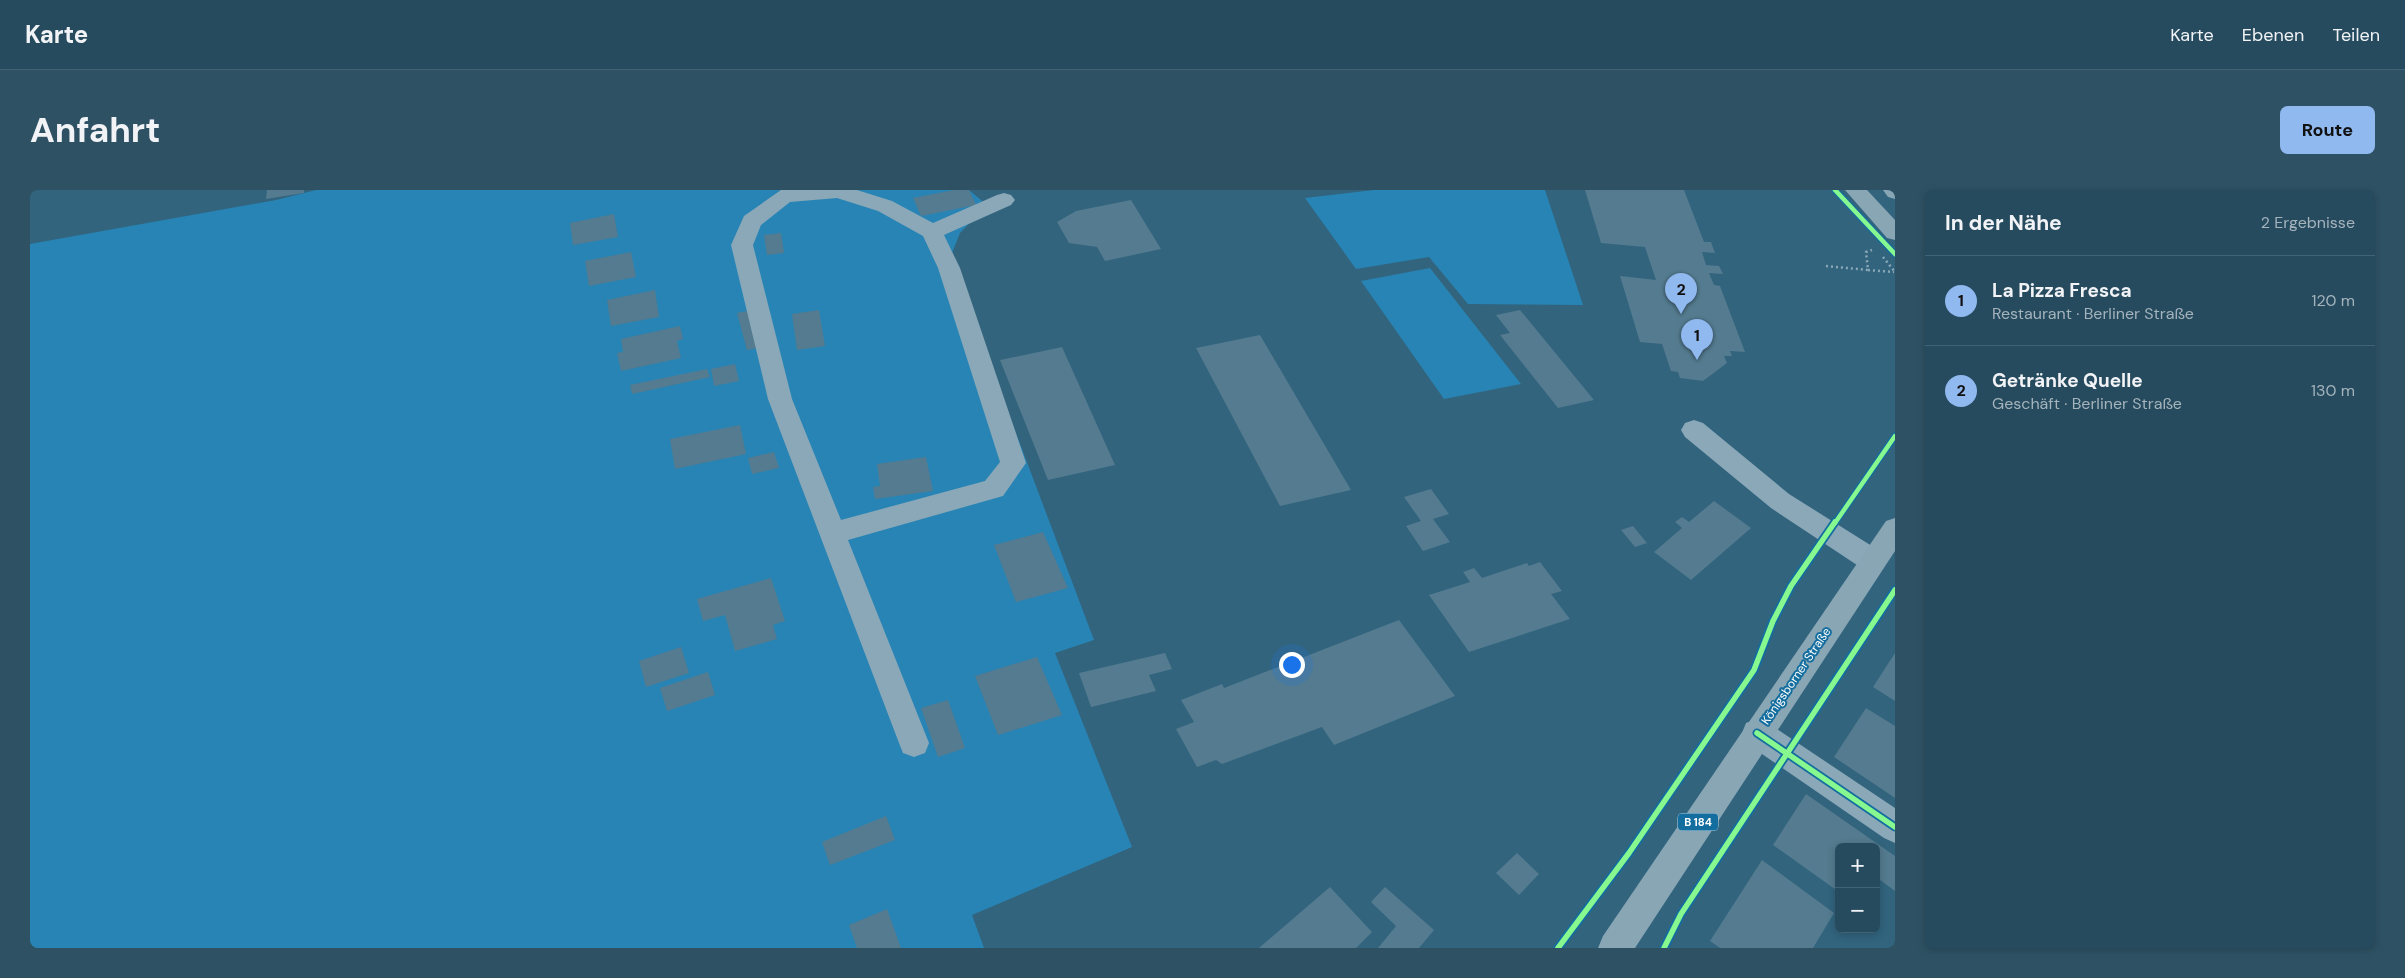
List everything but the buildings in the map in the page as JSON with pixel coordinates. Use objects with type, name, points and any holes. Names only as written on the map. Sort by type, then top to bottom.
[{"type":"main road","points":[[1855,190],[1895,233]]},
{"type":"main road","name":"Königsborner Straße","points":[[1615,948],[1895,529]]},
{"type":"street","points":[[831,534],[994,489],[1013,462],[949,268],[932,232],[885,206],[838,192],[784,196],[752,221],[742,245],[780,400],[831,534],[914,743]]},
{"type":"street","points":[[932,232],[1004,200]]},
{"type":"street","points":[[1694,430],[1780,501],[1873,561]]},
{"type":"street","points":[[1757,734],[1895,827]]},
{"type":"path","points":[[1868,270],[1866,252],[1878,251]]},
{"type":"path","points":[[1882,255],[1895,272]]},
{"type":"path","points":[[1826,266],[1895,272]]},
{"type":"shaded area","points":[[316,190],[969,190],[987,205],[960,233],[950,258],[1094,640],[1055,653],[1132,847],[972,915],[984,948],[30,948],[30,244],[276,200]]},
{"type":"shaded area","points":[[1374,190],[1545,190],[1583,305],[1468,304],[1429,257],[1356,269],[1305,198]]},
{"type":"shaded area","points":[[1430,268],[1521,384],[1444,399],[1361,281]]},
{"type":"cycle path","points":[[1835,190],[1895,254]]},
{"type":"cycle path","points":[[1558,948],[1629,853],[1754,670],[1773,621],[1791,586],[1895,436]]},
{"type":"cycle path","points":[[1664,948],[1681,914],[1895,590]]},
{"type":"cycle path","points":[[1757,733],[1895,827]]},
{"type":"place","name":"Getränke Quelle","points":[[1681,314]]},
{"type":"place","name":"La Pizza Fresca","points":[[1697,360]]}]
